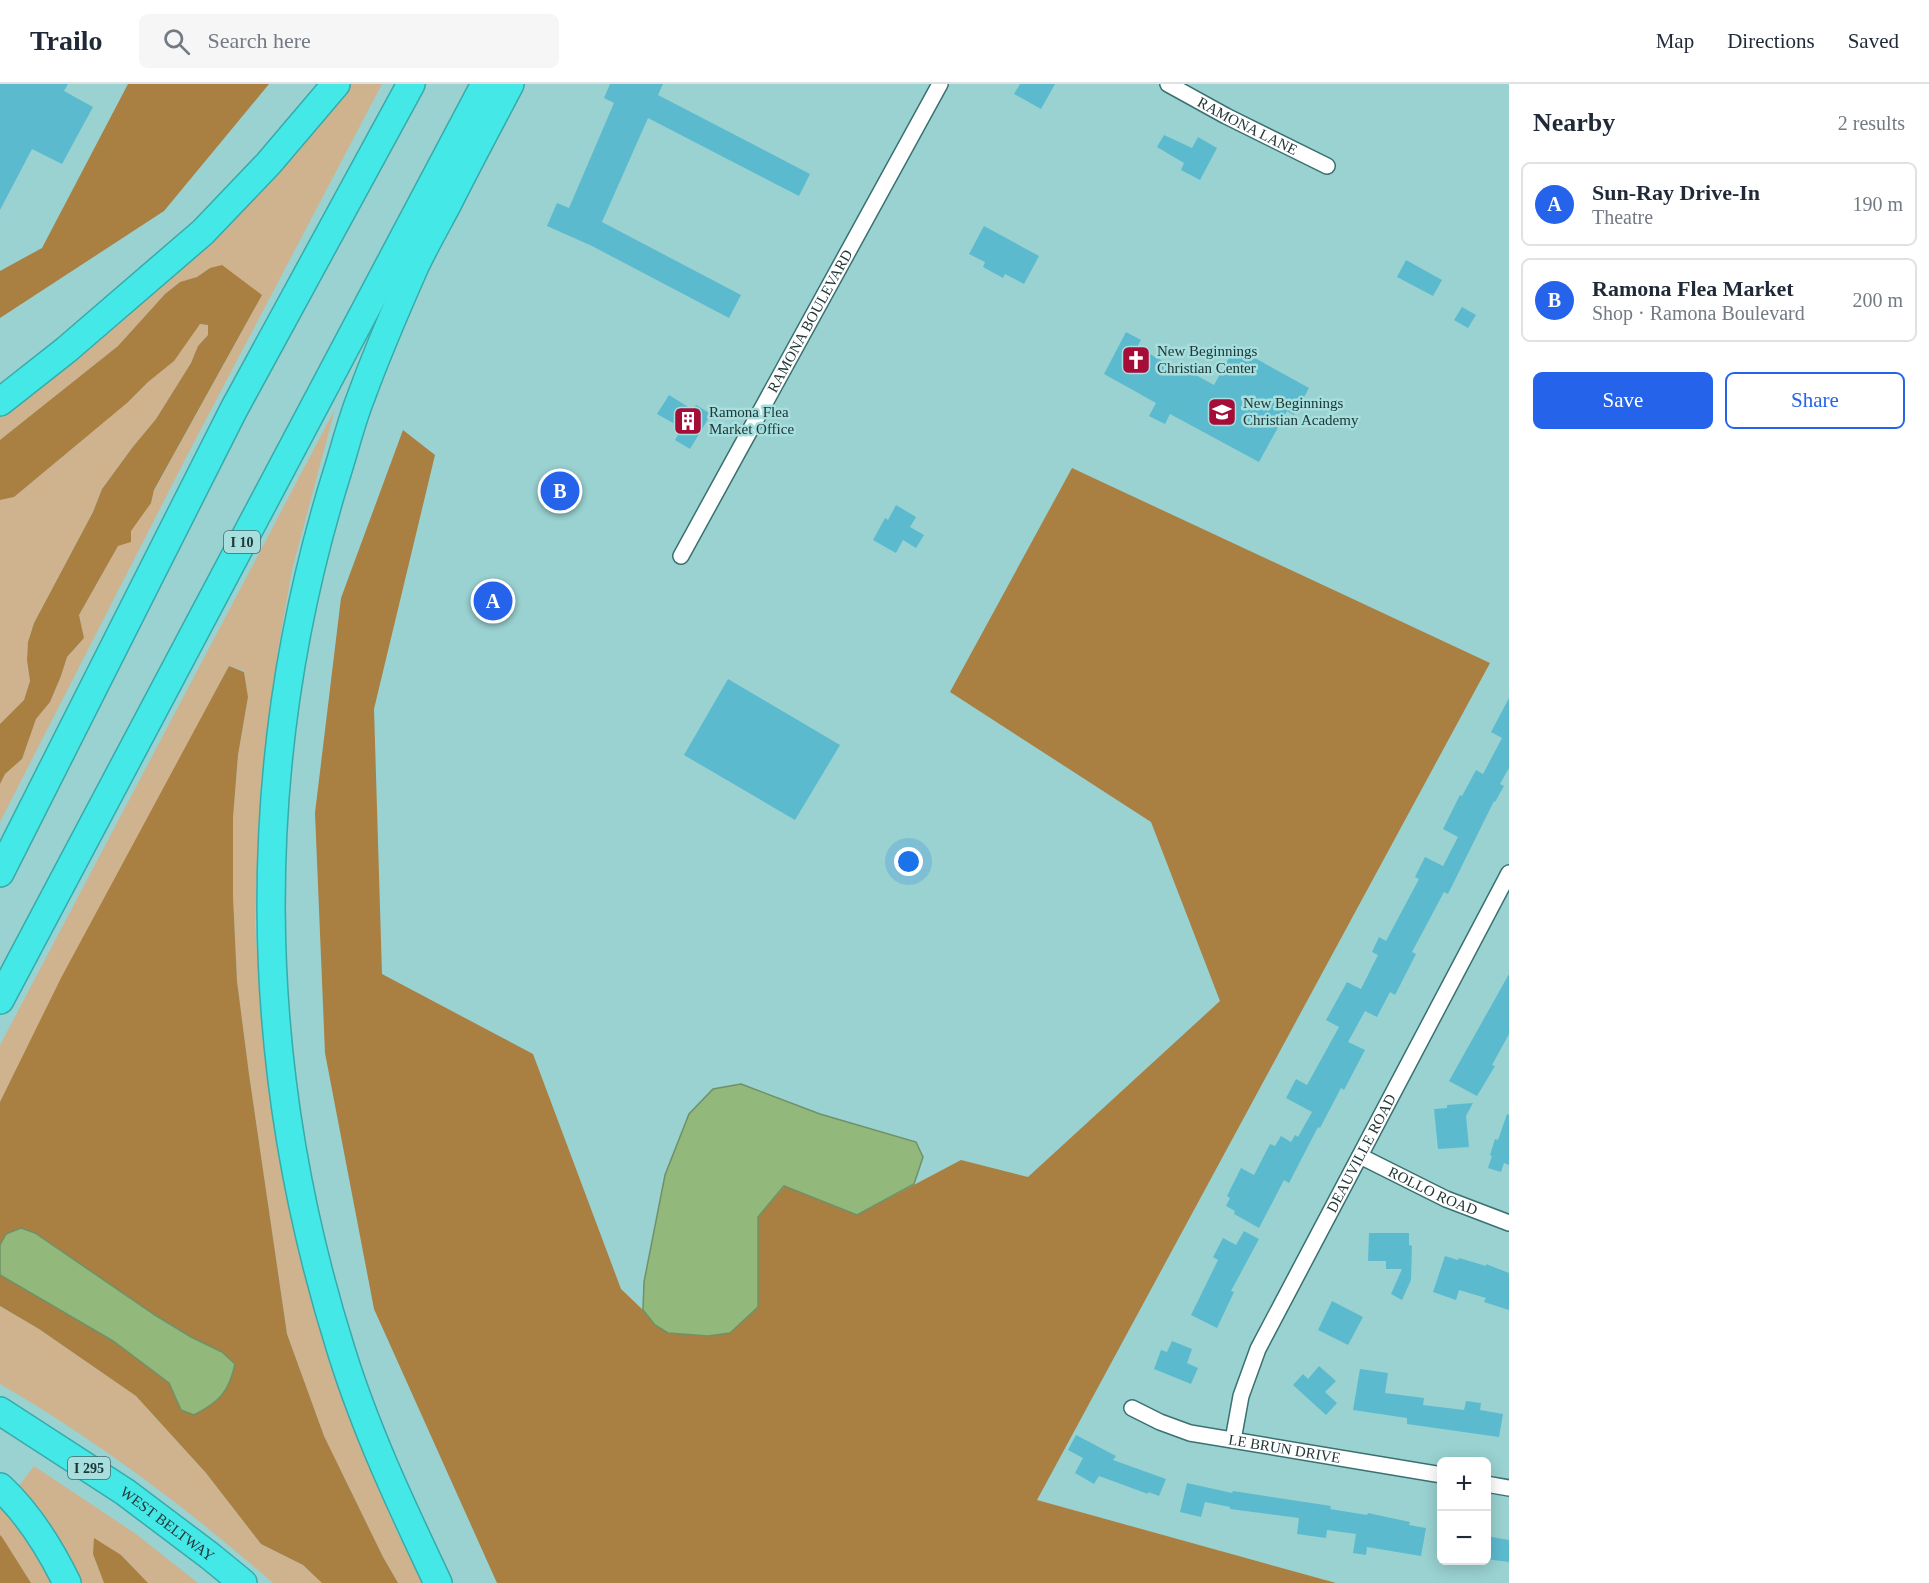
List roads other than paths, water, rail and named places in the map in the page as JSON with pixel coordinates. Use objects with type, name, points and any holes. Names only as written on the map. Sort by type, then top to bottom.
[{"type":"highway","points":[[0,402],[66,350],[203,232],[268,164],[336,84]]},
{"type":"highway","points":[[0,873],[234,409],[411,84]]},
{"type":"highway","name":"I 10","points":[[0,1000],[485,84]]},
{"type":"highway","points":[[438,1583],[373,1441],[341,1352],[313,1252],[284,1108],[271,950],[270,888],[275,794],[284,699],[307,578],[324,515],[360,400],[416,265],[510,84]]},
{"type":"highway","points":[[0,390],[66,350]]},
{"type":"highway","name":"WEST BELTWAY","points":[[0,1411],[125,1492],[243,1583]]},
{"type":"highway","points":[[0,1487],[15,1500],[51,1550],[67,1583]]},
{"type":"street","name":"RAMONA BOULEVARD","points":[[681,556],[940,84]]},
{"type":"street","name":"RAMONA LANE","points":[[1168,84],[1226,116],[1327,166]]},
{"type":"street","name":"DEAUVILLE ROAD","points":[[1233,1440],[1241,1396],[1258,1349],[1509,873]]},
{"type":"street","name":"ROLLO ROAD","points":[[1360,1156],[1446,1199],[1509,1223]]},
{"type":"street","name":"LE BRUN DRIVE","points":[[1132,1408],[1190,1433],[1437,1474]]},
{"type":"street","points":[[1491,1485],[1509,1488]]},
{"type":"place","name":"New Beginnings Christian Center","points":[[1136,360]]},
{"type":"place","name":"New Beginnings Christian Academy","points":[[1222,412]]},
{"type":"place","name":"Ramona Flea Market Office","points":[[688,421]]},
{"type":"place","name":"Ramona Flea Market","points":[[560,491]]},
{"type":"place","name":"Sun-Ray Drive-In","points":[[493,601]]}]
